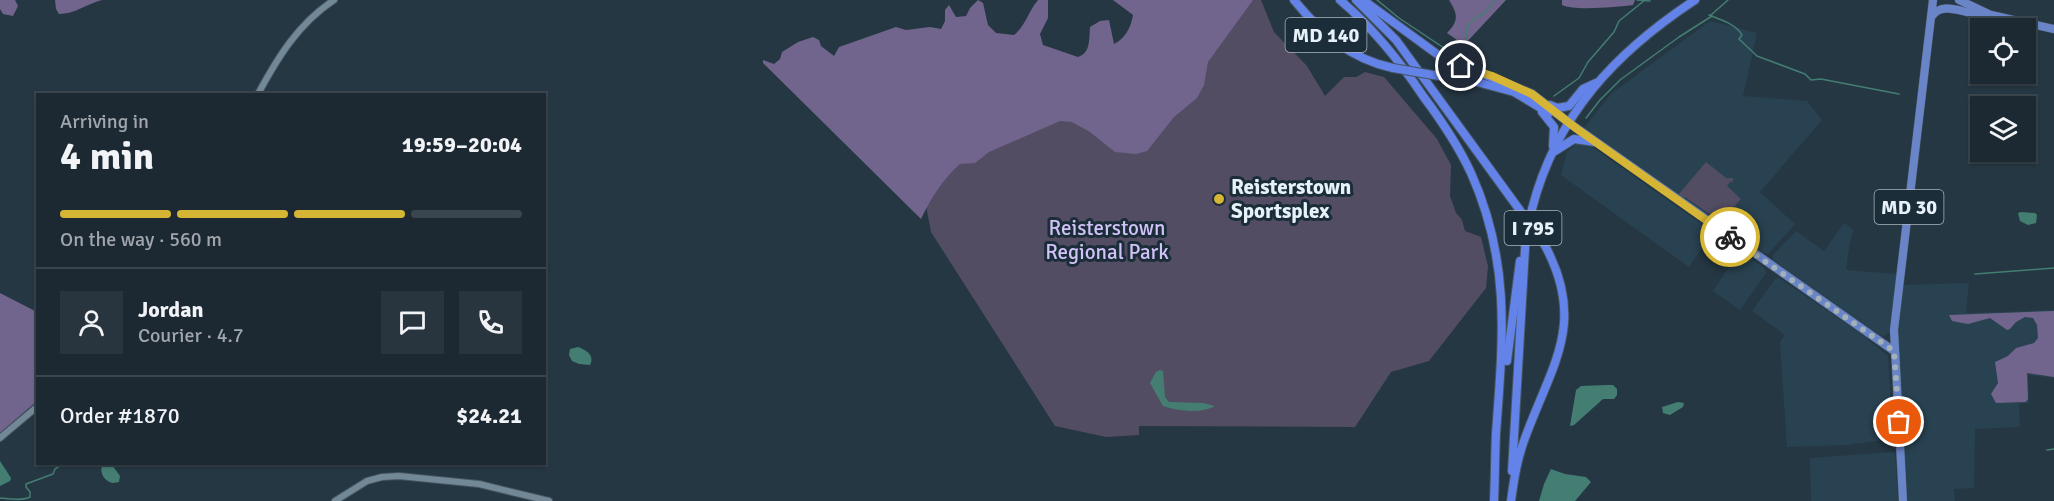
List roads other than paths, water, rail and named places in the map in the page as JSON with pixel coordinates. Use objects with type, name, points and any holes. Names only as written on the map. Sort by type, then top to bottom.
[{"type":"highway","name":"MD 140","points":[[1294,0],[1326,35],[1344,49],[1366,61],[1472,81],[1531,97]]},
{"type":"highway","name":"I 795","points":[[1340,0],[1389,48],[1440,119],[1471,173],[1485,212],[1498,262],[1503,323],[1494,501]]},
{"type":"highway","name":"I 795","points":[[1356,0],[1383,26],[1417,68],[1539,237],[1556,269],[1563,305],[1561,345],[1550,380],[1520,453],[1511,501]]},
{"type":"highway","name":"MD 140","points":[[1364,0],[1430,50],[1461,66],[1499,78],[1531,97],[1559,119],[1568,122]]},
{"type":"highway","points":[[1495,478],[1512,312],[1522,243],[1540,180],[1568,122],[1596,83],[1645,37],[1695,0]]},
{"type":"highway","points":[[1438,74],[1454,73],[1461,66]]},
{"type":"highway","points":[[1461,66],[1462,72],[1472,81],[1494,82],[1499,78]]},
{"type":"highway","points":[[1531,97],[1562,108],[1573,102],[1582,89],[1596,83]]},
{"type":"highway","points":[[1531,97],[1553,124],[1555,135],[1552,152]]},
{"type":"highway","points":[[1552,152],[1574,139],[1595,142]]},
{"type":"highway","points":[[1511,501],[1526,232]]},
{"type":"main road","name":"MD 30","points":[[1894,351],[1894,330],[1933,0]]},
{"type":"main road","points":[[1959,0],[1985,13],[2054,29]]},
{"type":"main road","points":[[1932,17],[1941,7],[1977,14],[1985,13]]},
{"type":"main road","name":"MD 140","points":[[1568,122],[1894,351]]},
{"type":"main road","points":[[1873,337],[1887,337],[1894,330]]},
{"type":"main road","points":[[1894,351],[1903,501]]},
{"type":"street","points":[[259,93],[277,59],[292,38],[306,22],[334,0]]},
{"type":"street","points":[[0,438],[36,407]]},
{"type":"street","points":[[335,501],[367,481],[399,476],[479,484],[549,501]]},
{"type":"waterway","points":[[1377,0],[1399,18],[1447,50],[1452,50]]},
{"type":"waterway","points":[[1465,41],[1466,28],[1495,0]]},
{"type":"waterway","points":[[1637,0],[1650,1]]},
{"type":"waterway","points":[[1554,96],[1579,78],[1588,62],[1614,32],[1619,21],[1645,0]]},
{"type":"waterway","points":[[1711,15],[1728,0]]},
{"type":"waterway","points":[[1709,15],[1736,28],[1742,35],[1739,39],[1757,56],[1805,74],[1811,80],[1821,79],[1899,94]]},
{"type":"waterway","points":[[1586,118],[1620,80],[1712,16]]},
{"type":"waterway","points":[[1975,274],[2054,268]]},
{"type":"waterway","points":[[2047,450],[2054,449]]},
{"type":"waterway","points":[[0,498],[30,497],[26,484],[53,474],[55,469],[61,465]]},
{"type":"place","name":"Reisterstown Sportsplex","points":[[1219,199]]},
{"type":"park label","name":"Reisterstown Regional Park","points":[[1107,240]]}]
